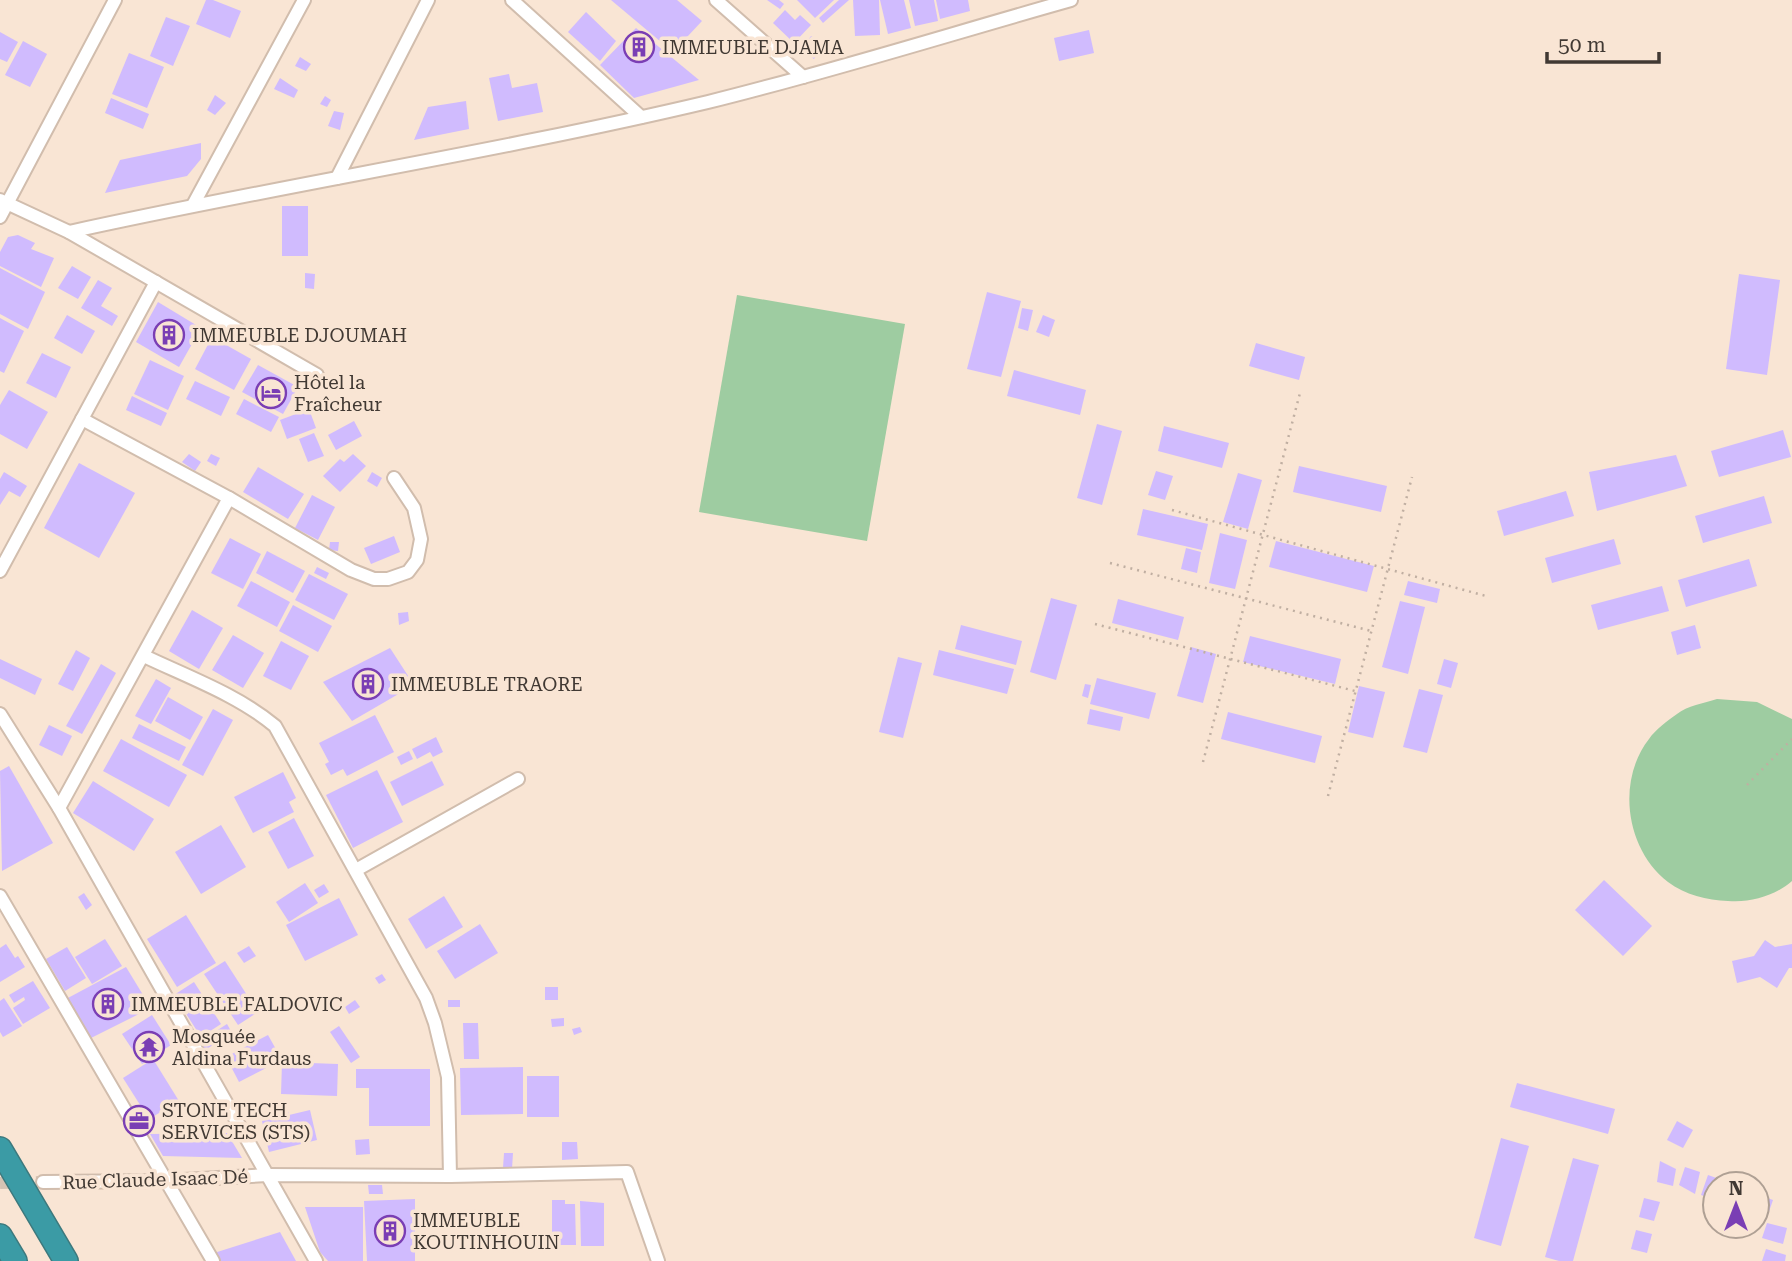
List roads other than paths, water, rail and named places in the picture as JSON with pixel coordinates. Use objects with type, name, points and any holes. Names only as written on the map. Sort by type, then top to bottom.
[{"type":"highway","points":[[0,1149],[66,1261]]},
{"type":"highway","points":[[0,1236],[15,1261]]},
{"type":"street","points":[[0,217],[4,202],[115,0]]},
{"type":"street","points":[[193,205],[304,0]]},
{"type":"street","points":[[337,178],[428,0]]},
{"type":"street","points":[[512,0],[641,117]]},
{"type":"street","points":[[716,0],[803,77]]},
{"type":"street","points":[[69,232],[641,117],[803,77],[1066,1]]},
{"type":"street","points":[[4,202],[69,232],[317,375]]},
{"type":"street","points":[[0,571],[156,282]]},
{"type":"street","points":[[82,419],[229,498],[351,570],[374,579],[388,579],[408,572],[417,560],[421,539],[414,508],[394,478]]},
{"type":"street","points":[[59,808],[229,498]]},
{"type":"street","points":[[144,656],[243,704],[275,726],[426,998],[435,1023],[447,1077],[450,1176]]},
{"type":"street","points":[[0,714],[59,808],[316,1261]]},
{"type":"street","points":[[356,870],[518,779]]},
{"type":"street","points":[[0,896],[213,1261]]},
{"type":"street","name":"Rue Claude Isaac Dé","points":[[43,1182],[166,1181],[267,1175],[450,1176],[627,1172],[657,1261]]},
{"type":"tunnel","points":[[0,1183],[43,1182]]},
{"type":"place","name":"IMMEUBLE DJAMA","points":[[639,47]]},
{"type":"place","name":"IMMEUBLE DJOUMAH","points":[[169,335]]},
{"type":"place","name":"Hôtel la Fraîcheur","points":[[271,393]]},
{"type":"place","name":"IMMEUBLE TRAORE","points":[[368,684]]},
{"type":"place","name":"IMMEUBLE FALDOVIC","points":[[108,1004]]},
{"type":"place","name":"Mosquée Aldina Furdaus","points":[[149,1047]]},
{"type":"place","name":"STONE TECH SERVICES (STS)","points":[[139,1121]]},
{"type":"place","name":"IMMEUBLE KOUTINHOUIN","points":[[390,1231]]}]
